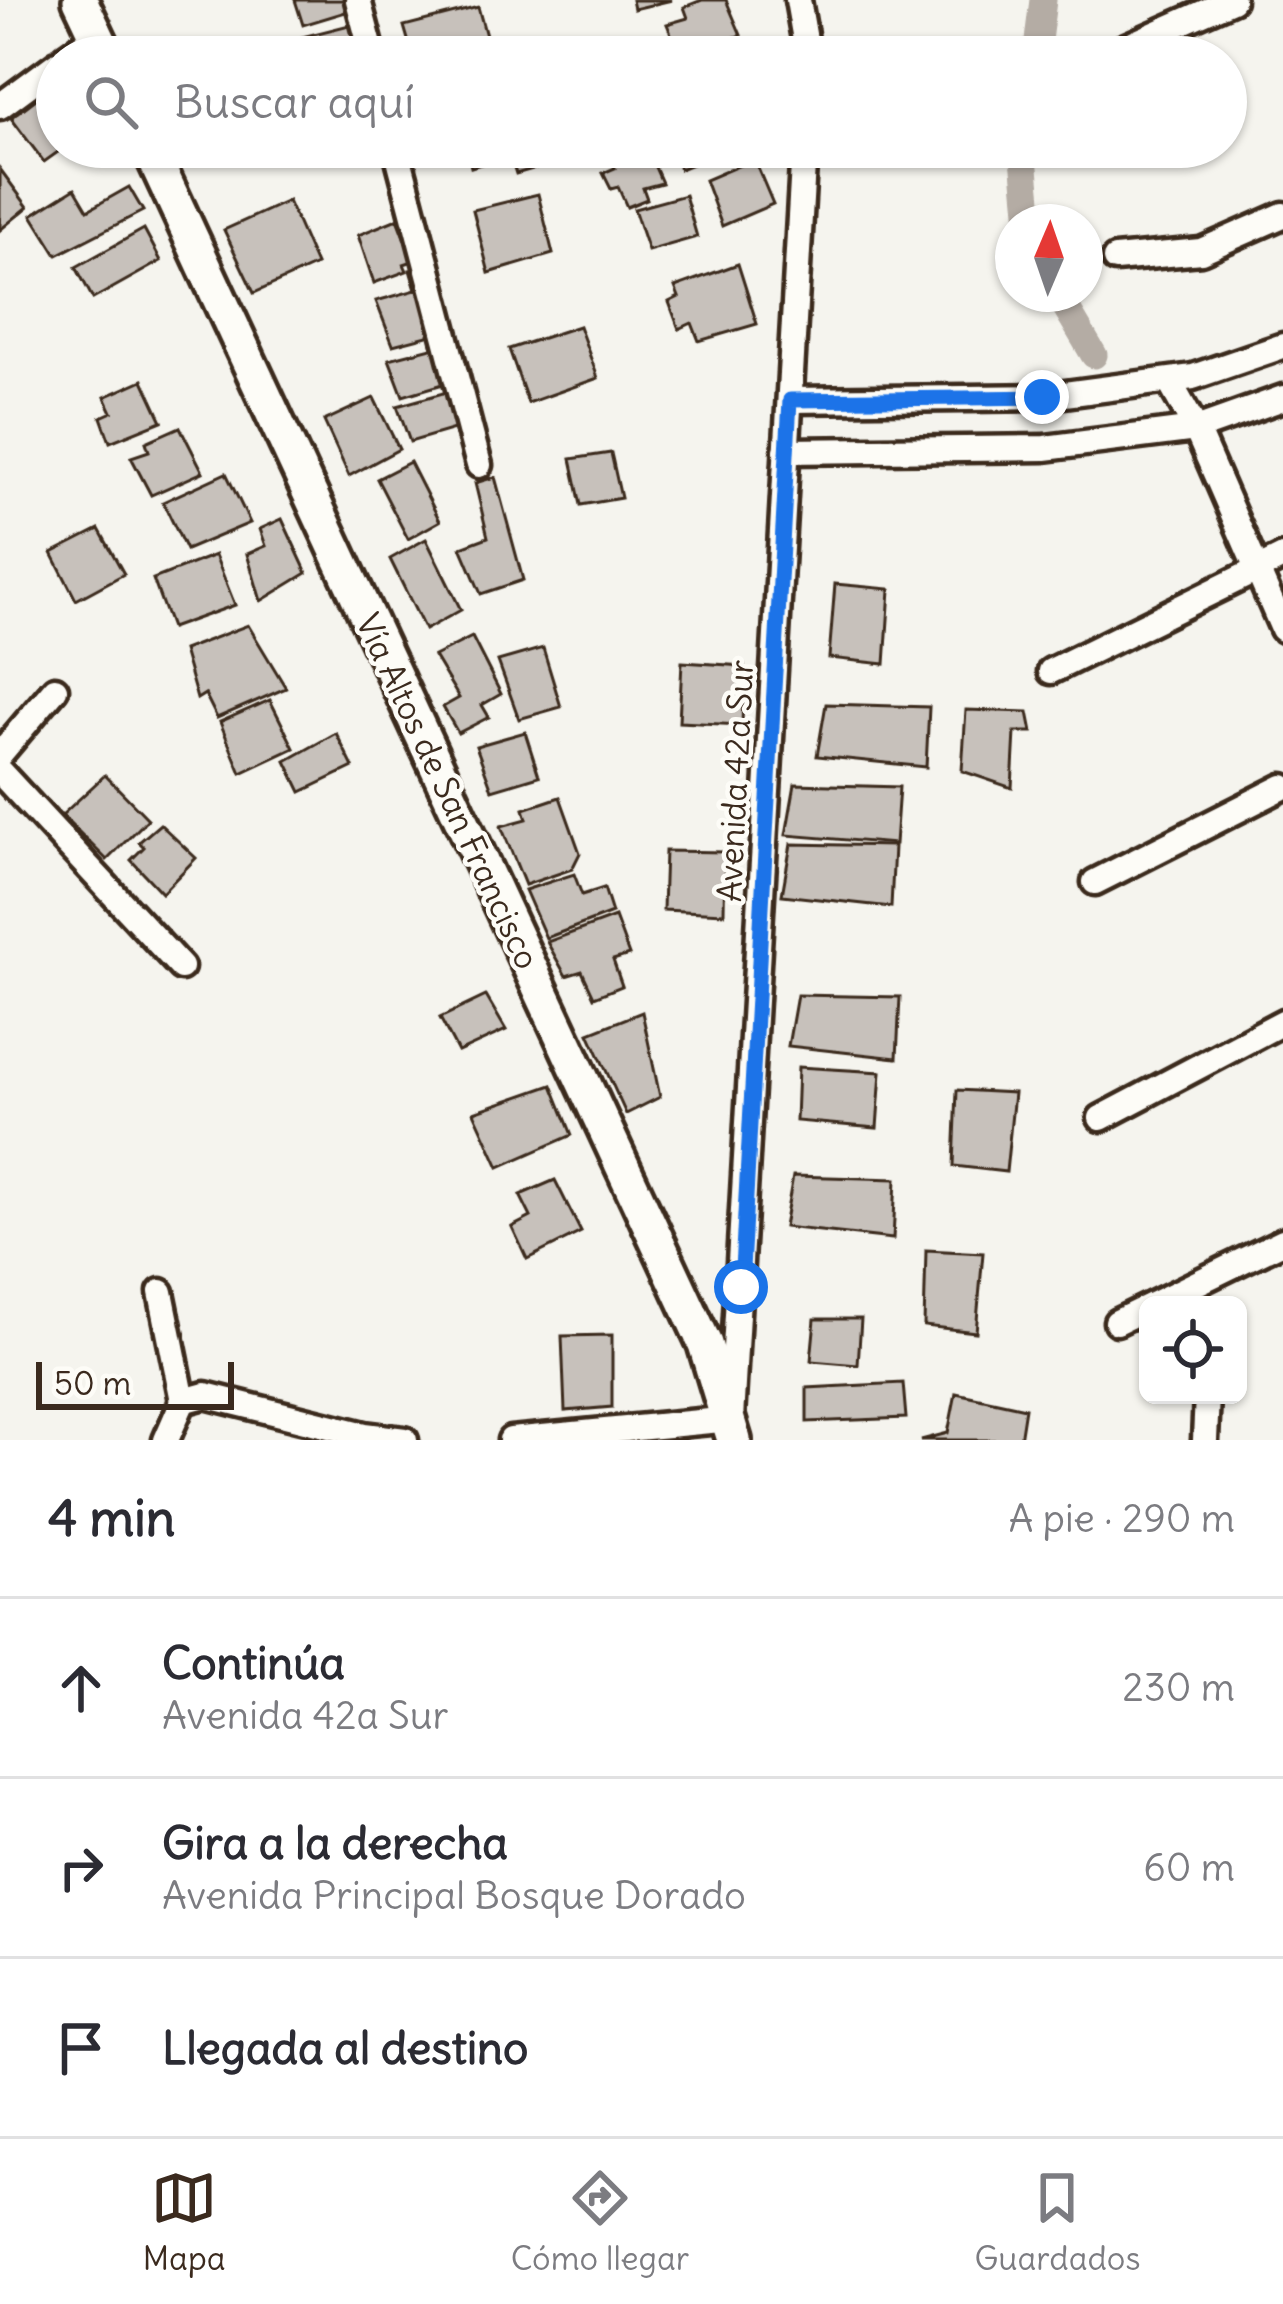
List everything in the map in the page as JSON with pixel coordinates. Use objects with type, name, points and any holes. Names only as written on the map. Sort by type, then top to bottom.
[{"type":"street","points":[[80,0],[97,36]]},
{"type":"street","points":[[358,0],[367,36]]},
{"type":"street","points":[[797,0],[804,36]]},
{"type":"street","points":[[1151,36],[1232,0]]},
{"type":"street","points":[[0,106],[36,79]]},
{"type":"street","name":"Vía Altos de San Francisco","points":[[159,168],[706,1344],[733,1429]]},
{"type":"street","points":[[401,168],[479,465]]},
{"type":"street","name":"Avenida 42a Sur","points":[[733,1429],[803,168]]},
{"type":"street","points":[[1115,259],[1201,250],[1283,215]]},
{"type":"street","points":[[790,400],[1042,397],[1169,381],[1283,346]]},
{"type":"street","points":[[1169,381],[1196,428],[1283,629]]},
{"type":"street","points":[[786,451],[1045,448],[1196,428],[1283,398]]},
{"type":"street","points":[[1051,671],[1283,557]]},
{"type":"street","points":[[0,754],[55,689]]},
{"type":"street","points":[[0,772],[182,967]]},
{"type":"street","points":[[1095,882],[1283,787]]},
{"type":"street","points":[[1101,1118],[1283,1022]]},
{"type":"street","points":[[1198,1294],[1283,1241]]},
{"type":"street","points":[[160,1292],[183,1401],[166,1440]]},
{"type":"street","points":[[1117,1322],[1139,1311]]},
{"type":"street","points":[[183,1401],[206,1395],[365,1436],[405,1440]]},
{"type":"street","points":[[1205,1440],[1207,1404]]},
{"type":"street","points":[[511,1440],[733,1429]]},
{"type":"building","points":[[295,0],[346,0],[349,11],[303,25]]},
{"type":"building","points":[[632,0],[672,0],[634,9]]},
{"type":"building","points":[[702,0],[726,0],[741,35],[672,36],[667,24],[688,18],[684,7]]},
{"type":"building","points":[[478,7],[486,36],[407,36],[404,26]]},
{"type":"building","points":[[353,24],[356,36],[306,36]]},
{"type":"building","points":[[36,99],[36,151],[11,118]]},
{"type":"building","points":[[615,168],[655,168],[662,183],[643,188],[647,199],[627,207],[618,187],[611,189],[603,173]]},
{"type":"building","points":[[733,168],[758,168],[773,204],[722,226],[705,180]]},
{"type":"building","points":[[0,169],[28,207],[0,230]]},
{"type":"building","points":[[129,187],[143,211],[57,255],[32,215],[75,188],[88,210]]},
{"type":"building","points":[[538,194],[553,254],[489,273],[473,210]]},
{"type":"building","points":[[685,195],[697,237],[648,251],[634,209]]},
{"type":"building","points":[[288,201],[316,265],[254,293],[224,230]]},
{"type":"building","points":[[397,219],[413,261],[404,264],[407,271],[374,283],[358,235]]},
{"type":"building","points":[[144,229],[161,261],[93,299],[76,267]]},
{"type":"building","points":[[738,264],[757,324],[699,341],[692,323],[679,329],[669,302],[679,297],[675,287]]},
{"type":"building","points":[[420,268],[439,333],[393,345],[376,301],[416,290],[410,270]]},
{"type":"building","points":[[579,326],[598,378],[528,403],[509,349]]},
{"type":"building","points":[[439,346],[450,382],[403,396],[389,359]]},
{"type":"building","points":[[143,380],[162,421],[110,442],[101,417],[112,412],[105,397]]},
{"type":"building","points":[[450,391],[461,427],[410,442],[397,406]]},
{"type":"building","points":[[374,398],[399,449],[349,476],[324,421]]},
{"type":"building","points":[[180,427],[203,472],[151,495],[131,457],[149,451],[146,442]]},
{"type":"building","points":[[611,453],[621,498],[581,505],[571,459]]},
{"type":"building","points":[[410,462],[440,521],[408,539],[377,479]]},
{"type":"building","points":[[226,473],[250,523],[186,550],[163,502]]},
{"type":"building","points":[[495,477],[523,580],[481,594],[461,547],[488,537],[475,483]]},
{"type":"building","points":[[282,519],[307,573],[261,601],[247,554],[266,546],[260,529]]},
{"type":"building","points":[[99,529],[124,574],[76,600],[52,553]]},
{"type":"building","points":[[426,539],[461,610],[425,630],[390,559]]},
{"type":"building","points":[[215,555],[235,605],[171,628],[153,579]]},
{"type":"building","points":[[835,584],[890,589],[885,664],[829,658]]},
{"type":"building","points":[[248,625],[286,688],[217,718],[205,694],[197,699],[183,650]]},
{"type":"building","points":[[472,637],[501,694],[482,705],[489,717],[458,733],[443,707],[459,698],[434,656]]},
{"type":"building","points":[[543,648],[561,707],[519,719],[498,661]]},
{"type":"building","points":[[682,662],[744,666],[742,725],[679,722]]},
{"type":"building","points":[[270,700],[294,748],[241,773],[220,722]]},
{"type":"building","points":[[826,704],[929,707],[926,767],[817,756]]},
{"type":"building","points":[[966,710],[1028,712],[1032,732],[1015,732],[1012,788],[962,771]]},
{"type":"building","points":[[525,732],[539,776],[492,790],[476,746]]},
{"type":"building","points":[[336,733],[353,767],[301,792],[286,761]]},
{"type":"building","points":[[105,775],[148,819],[107,860],[62,815]]},
{"type":"building","points":[[795,784],[899,787],[895,844],[786,835]]},
{"type":"building","points":[[560,797],[580,853],[572,869],[525,885],[501,826],[527,819],[524,809]]},
{"type":"building","points":[[160,824],[196,858],[162,893],[131,860],[144,847],[139,842]]},
{"type":"building","points":[[791,844],[894,846],[891,907],[782,895]]},
{"type":"building","points":[[665,851],[725,852],[724,913],[663,910]]},
{"type":"building","points":[[574,874],[582,895],[604,888],[612,913],[546,938],[525,890]]},
{"type":"building","points":[[615,917],[629,955],[613,960],[622,986],[594,997],[582,971],[566,976],[547,942]]},
{"type":"building","points":[[797,995],[900,997],[897,1058],[788,1046]]},
{"type":"building","points":[[486,996],[506,1030],[458,1052],[440,1018]]},
{"type":"building","points":[[642,1012],[660,1097],[626,1114],[589,1033]]},
{"type":"building","points":[[798,1067],[881,1072],[877,1128],[796,1121]]},
{"type":"building","points":[[552,1085],[572,1135],[499,1167],[474,1112]]},
{"type":"building","points":[[957,1090],[1014,1093],[1006,1172],[954,1166]]},
{"type":"building","points":[[793,1176],[896,1179],[893,1239],[784,1227]]},
{"type":"building","points":[[555,1180],[581,1232],[527,1259],[512,1227],[531,1217],[520,1195]]},
{"type":"building","points":[[926,1250],[983,1253],[976,1332],[924,1326]]},
{"type":"building","points":[[815,1319],[861,1319],[858,1365],[811,1361]]},
{"type":"building","points":[[612,1335],[612,1407],[565,1411],[562,1336]]},
{"type":"building","points":[[903,1383],[906,1418],[807,1422],[807,1388]]},
{"type":"building","points":[[956,1393],[1025,1408],[1020,1440],[921,1440],[948,1433]]},
{"type":"waterway","points":[[1039,36],[1043,0]]},
{"type":"waterway","points":[[1025,168],[1028,204]]},
{"type":"waterway","points":[[1069,312],[1094,355]]},
{"type":"route","points":[[741,1287],[790,400],[1042,397]]}]
